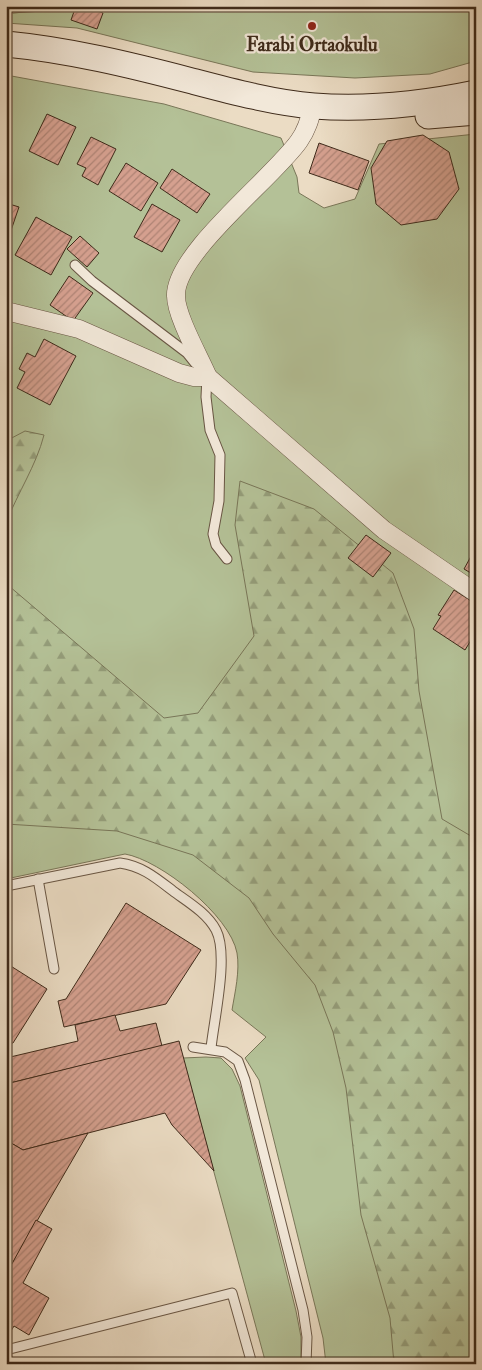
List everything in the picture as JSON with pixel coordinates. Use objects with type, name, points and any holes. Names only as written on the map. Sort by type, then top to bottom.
[{"type":"main road","points":[[6,44],[88,56],[312,111],[329,119],[396,119],[476,112]]},
{"type":"main road","points":[[6,59],[111,76],[241,106],[312,111],[432,102],[476,93]]},
{"type":"street","points":[[312,111],[300,140],[284,160],[227,216],[197,251],[178,281],[175,297],[208,378],[384,530],[476,593]]},
{"type":"street","points":[[6,311],[79,329],[179,373],[208,378]]},
{"type":"lane","points":[[75,265],[92,281],[187,353],[208,378],[206,397],[210,430],[220,455],[218,501],[213,534],[216,545],[227,559]]},
{"type":"lane","points":[[6,886],[120,862],[132,864],[144,870],[204,914],[216,930],[222,964],[210,1048]]},
{"type":"lane","points":[[38,879],[54,969]]},
{"type":"lane","points":[[193,1047],[210,1048],[225,1052],[238,1061],[245,1080],[303,1310],[307,1337],[306,1364]]},
{"type":"lane","points":[[6,1350],[232,1293],[252,1364]]},
{"type":"green space","name":"Farabi Ortaokulu","points":[[6,6],[476,6],[476,61],[430,74],[355,78],[253,72],[77,28],[6,23]]},
{"type":"green space","points":[[6,75],[164,104],[281,138],[297,177],[299,193],[324,208],[355,199],[379,144],[476,134],[476,1364],[326,1364],[323,1338],[259,1080],[245,1058],[266,1037],[232,1010],[238,974],[237,953],[232,938],[208,907],[192,891],[174,878],[140,858],[125,854],[6,879]]},
{"type":"green space","points":[[25,431],[44,435],[41,446],[6,523],[6,441]]},
{"type":"green space","points":[[240,481],[314,509],[393,573],[414,629],[419,691],[442,819],[476,839],[476,1364],[394,1364],[390,1318],[361,1215],[346,1088],[333,1032],[315,985],[273,934],[249,898],[193,855],[117,831],[6,824],[6,580],[9,586],[164,718],[198,713],[254,636],[235,525]]},
{"type":"green space","points":[[183,1058],[221,1058],[232,1069],[240,1086],[296,1311],[301,1337],[301,1364],[266,1364]]},
{"type":"building","points":[[11,6],[59,6],[59,10],[11,13]]},
{"type":"building","points":[[76,6],[85,6],[103,13],[97,29],[71,20]]},
{"type":"building","points":[[47,114],[76,127],[58,165],[29,151]]},
{"type":"building","points":[[423,135],[449,152],[459,189],[437,219],[401,225],[376,204],[371,168],[387,141]]},
{"type":"building","points":[[91,137],[116,149],[98,185],[82,176],[86,168],[77,164]]},
{"type":"building","points":[[319,143],[369,161],[358,190],[309,173]]},
{"type":"building","points":[[126,163],[158,183],[141,211],[109,191]]},
{"type":"building","points":[[172,169],[210,194],[197,213],[160,188]]},
{"type":"building","points":[[6,203],[19,207],[6,245]]},
{"type":"building","points":[[152,204],[180,220],[162,252],[134,237]]},
{"type":"building","points":[[36,217],[72,237],[51,275],[15,255]]},
{"type":"building","points":[[80,236],[99,253],[87,267],[67,249]]},
{"type":"building","points":[[69,276],[93,293],[73,321],[50,305]]},
{"type":"building","points":[[44,339],[76,356],[50,405],[17,388],[25,372],[19,369],[27,353],[35,357]]},
{"type":"building","points":[[366,535],[391,553],[373,577],[348,558]]},
{"type":"building","points":[[476,550],[476,576],[464,569]]},
{"type":"building","points":[[454,590],[476,604],[476,632],[465,650],[433,629],[441,616],[438,615]]},
{"type":"building","points":[[126,903],[201,950],[166,1004],[64,1027],[58,1001],[66,999]]},
{"type":"building","points":[[6,963],[47,989],[13,1043],[6,1045]]},
{"type":"building","points":[[115,1015],[120,1031],[156,1023],[162,1046],[6,1084],[6,1058],[78,1041],[75,1025]]},
{"type":"building","points":[[179,1041],[214,1171],[172,1125],[165,1113],[23,1150],[6,1140],[6,1084]]},
{"type":"building","points":[[88,1133],[8,1271],[6,1270],[6,1140],[23,1150]]},
{"type":"building","points":[[36,1220],[52,1229],[23,1283],[49,1298],[29,1335],[14,1326],[6,1339],[6,1270],[8,1271]]},
{"type":"place","name":"Farabi Ortaokulu","points":[[312,26]]}]
